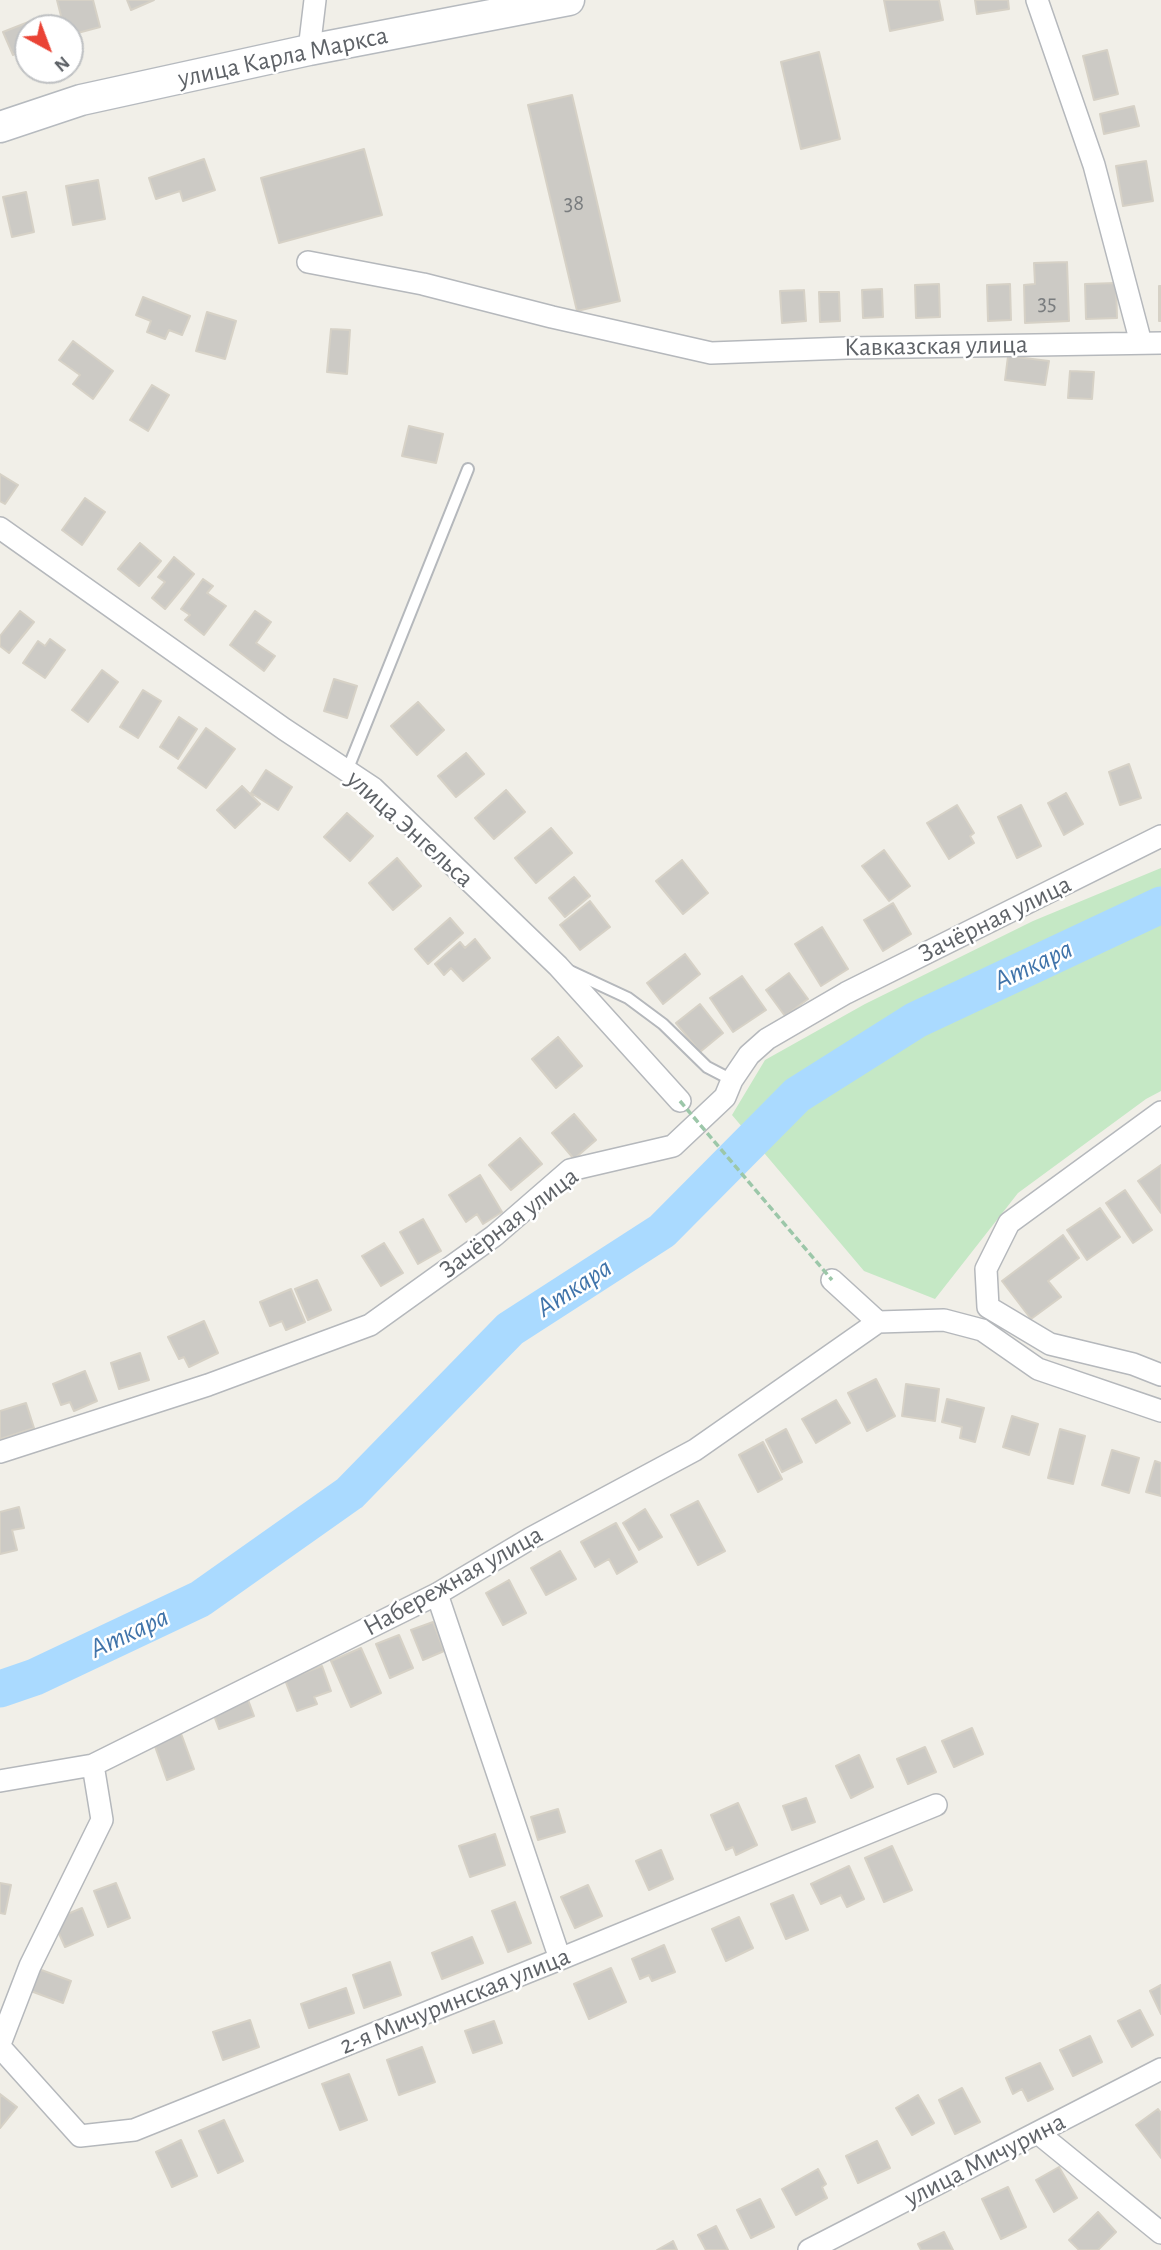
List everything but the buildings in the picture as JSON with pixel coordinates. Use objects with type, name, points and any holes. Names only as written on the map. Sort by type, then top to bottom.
[{"type":"street","points":[[309,50],[315,0]]},
{"type":"street","name":"улица Карла Маркса","points":[[0,127],[81,100],[309,50],[569,0]]},
{"type":"street","points":[[1037,0],[1151,343]]},
{"type":"street","name":"Кавказская улица","points":[[308,262],[423,284],[711,353],[1151,343]]},
{"type":"street","name":"улица Энгельса","points":[[0,528],[284,729],[373,788],[558,966],[680,1101]]},
{"type":"street","name":"Зачёрная улица","points":[[0,1452],[208,1385],[370,1325],[494,1236],[570,1171],[593,1163],[673,1146],[725,1097],[732,1080],[749,1055],[767,1039],[846,993],[1161,836]]},
{"type":"street","points":[[1161,1112],[1009,1223],[986,1269],[988,1307],[1050,1344],[1133,1364],[1161,1375]]},
{"type":"street","points":[[832,1280],[878,1322],[944,1320],[982,1330],[1038,1370],[1161,1411]]},
{"type":"street","name":"Набережная улица","points":[[0,1781],[93,1765],[437,1594],[531,1538],[695,1450],[878,1322]]},
{"type":"street","points":[[437,1594],[560,1959]]},
{"type":"street","points":[[0,2045],[30,1966],[102,1820],[93,1765]]},
{"type":"street","name":"2-я Мичуринская улица","points":[[0,2045],[80,2136],[134,2130],[936,1805]]},
{"type":"street","name":"улица Мичурина","points":[[809,2250],[1161,2069]]},
{"type":"street","points":[[1038,2133],[1161,2233]]},
{"type":"lane","points":[[347,771],[468,469]]},
{"type":"lane","points":[[558,966],[628,998],[663,1024],[707,1067],[732,1080]]},
{"type":"path","points":[[680,1101],[832,1280]]},
{"type":"green space","points":[[1161,868],[1161,1091],[1146,1099],[1018,1193],[935,1299],[864,1271],[732,1115],[765,1060],[865,1004],[1033,921]]},
{"type":"waterway","name":"Аткара","points":[[0,1689],[35,1677],[200,1599],[350,1493],[510,1329],[662,1231],[797,1095],[916,1020],[1161,905]]}]
